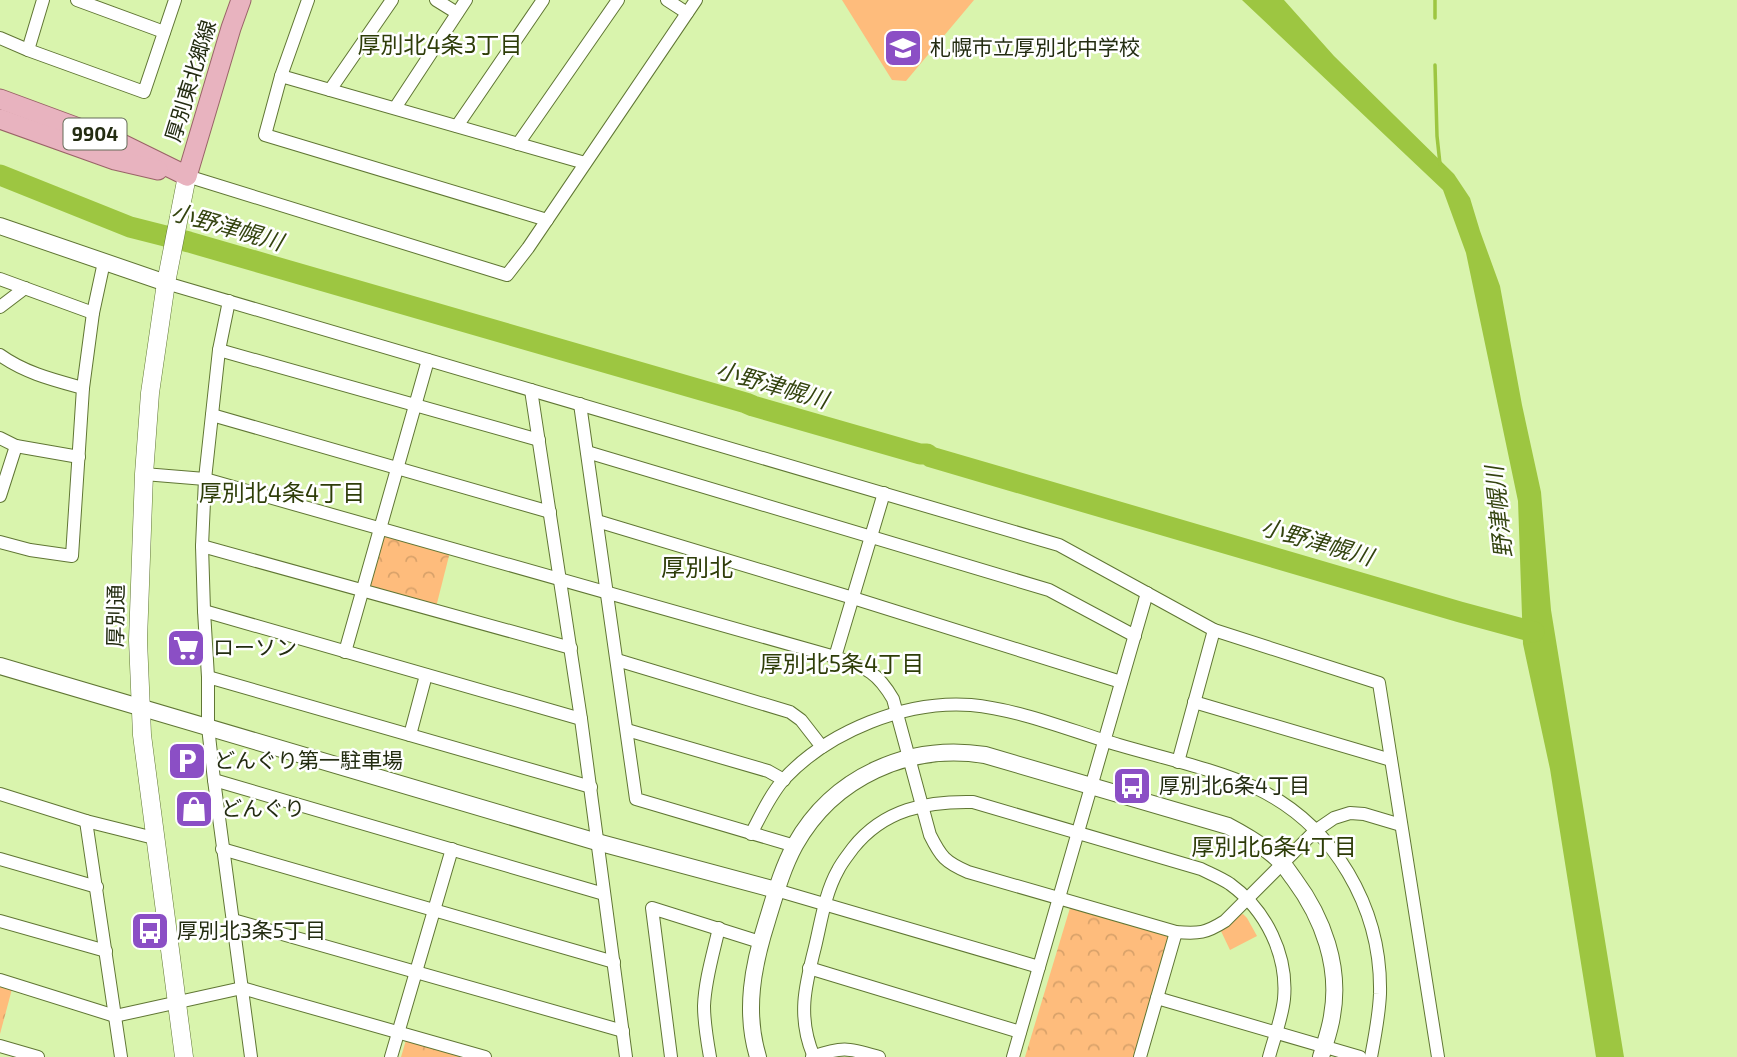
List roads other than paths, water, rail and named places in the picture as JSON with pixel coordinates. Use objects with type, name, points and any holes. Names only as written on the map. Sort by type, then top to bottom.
[{"type":"main road","name":"厚別東北郷線","points":[[187,176],[241,0]]},
{"type":"main road","name":"厚別東北郷線","points":[[0,99],[122,144],[187,176]]},
{"type":"main road","name":"厚別東北郷線","points":[[0,118],[115,160],[187,176]]},
{"type":"main road","name":"厚別通","points":[[184,1057],[154,838],[140,706],[138,640],[150,393],[166,283],[187,176]]},
{"type":"street","points":[[28,50],[43,0]]},
{"type":"street","points":[[76,0],[105,5],[164,32]]},
{"type":"street","points":[[0,38],[144,92],[176,0]]},
{"type":"street","points":[[308,0],[281,75],[265,135],[547,219]]},
{"type":"street","points":[[330,90],[392,0]]},
{"type":"street","points":[[436,0],[457,13]]},
{"type":"street","points":[[395,108],[466,0]]},
{"type":"street","points":[[457,126],[543,0]]},
{"type":"street","points":[[518,144],[618,0]]},
{"type":"street","points":[[667,0],[687,13]]},
{"type":"street","points":[[187,176],[507,275],[696,0]]},
{"type":"street","points":[[281,75],[585,163]]},
{"type":"street","points":[[0,226],[166,283],[1059,545],[1214,630],[1379,683],[1438,1057]]},
{"type":"street","points":[[0,542],[30,550],[72,556],[83,388],[93,313],[104,262]]},
{"type":"street","points":[[0,279],[93,313]]},
{"type":"street","points":[[0,307],[25,288]]},
{"type":"street","points":[[229,301],[219,350],[205,479],[202,546],[208,727],[222,849],[252,1057]]},
{"type":"street","points":[[219,350],[539,440]]},
{"type":"street","points":[[0,355],[43,377],[83,388]]},
{"type":"street","points":[[345,652],[428,360]]},
{"type":"street","points":[[531,390],[591,787],[626,1057]]},
{"type":"street","points":[[580,404],[636,799],[794,846]]},
{"type":"street","points":[[212,415],[550,512]]},
{"type":"street","points":[[0,438],[16,446],[79,457]]},
{"type":"street","points":[[0,496],[16,446]]},
{"type":"street","points":[[587,452],[1049,590],[1135,636]]},
{"type":"street","points":[[144,474],[205,479],[835,657],[862,667],[875,674],[893,699],[930,835],[939,853],[951,865],[1176,932],[1197,934],[1225,921],[1315,831],[1334,818],[1350,813],[1364,814],[1401,825]]},
{"type":"street","points":[[835,657],[884,493]]},
{"type":"street","points":[[597,521],[853,597],[1122,682]]},
{"type":"street","points":[[202,546],[571,648]]},
{"type":"street","points":[[1013,1057],[1147,593]]},
{"type":"street","points":[[204,611],[581,719]]},
{"type":"street","points":[[1178,762],[1214,630]]},
{"type":"street","points":[[617,660],[790,712],[801,720],[822,747]]},
{"type":"street","points":[[0,666],[597,842],[776,890],[1039,967]]},
{"type":"street","points":[[410,735],[426,675]]},
{"type":"street","points":[[208,677],[591,787]]},
{"type":"street","points":[[1194,702],[1391,760]]},
{"type":"street","points":[[751,834],[784,780],[822,747],[876,719],[932,706],[971,705],[1013,712],[1238,780],[1294,811],[1329,846],[1354,882],[1370,921],[1379,964],[1377,1031],[1371,1057]]},
{"type":"street","points":[[627,730],[768,771],[784,780]]},
{"type":"street","points":[[758,1057],[751,1029],[750,1004],[760,942],[776,890],[794,846],[814,816],[866,773],[909,758],[962,751],[985,755],[1228,826],[1283,863],[1315,910],[1331,957],[1334,977],[1333,1014],[1322,1052]]},
{"type":"street","points":[[214,780],[604,894]]},
{"type":"street","points":[[0,794],[86,821],[154,838]]},
{"type":"street","points":[[879,1057],[852,1049],[837,1049],[813,1057],[803,1016],[804,996],[825,904],[838,870],[872,828],[888,818],[922,806],[974,802],[1201,869],[1230,885],[1247,899],[1270,930],[1282,962],[1284,998],[1269,1057]]},
{"type":"street","points":[[86,821],[121,1057]]},
{"type":"street","points":[[222,849],[614,962]]},
{"type":"street","points":[[391,1057],[452,849]]},
{"type":"street","points":[[0,859],[97,887]]},
{"type":"street","points":[[671,1057],[652,908],[760,942]]},
{"type":"street","points":[[233,920],[623,1031]]},
{"type":"street","points":[[0,921],[106,951]]},
{"type":"street","points":[[710,1057],[704,1007],[708,973],[719,928]]},
{"type":"street","points":[[1140,1057],[1176,932]]},
{"type":"street","points":[[809,968],[1020,1032]]},
{"type":"street","points":[[0,980],[115,1016],[242,988],[483,1057]]},
{"type":"street","points":[[1157,998],[1276,1032],[1322,1052],[1360,1057]]},
{"type":"street","points":[[0,1046],[38,1057]]},
{"type":"waterway","points":[[1435,0],[1435,18]]},
{"type":"waterway","points":[[1435,65],[1440,164]]},
{"type":"waterway","name":"小野津幌川","points":[[0,175],[130,227],[927,454],[1534,632]]},
{"type":"place","name":"札幌市立厚別北中学校","points":[[903,48]]},
{"type":"place","name":"ローソン","points":[[186,648]]},
{"type":"place","name":"どんぐり第一駐車場","points":[[187,761]]},
{"type":"place","name":"厚別北6条4丁目","points":[[1132,786]]},
{"type":"place","name":"どんぐり","points":[[194,809]]},
{"type":"place","name":"厚別北3条5丁目","points":[[150,931]]},
{"type":"district","name":"厚別北4条3丁目","points":[[440,45]]},
{"type":"district","name":"厚別北4条4丁目","points":[[282,493]]},
{"type":"district","name":"厚別北","points":[[697,568]]},
{"type":"district","name":"厚別北5条4丁目","points":[[842,664]]},
{"type":"district","name":"厚別北6条4丁目","points":[[1274,847]]},
{"type":"water label","name":"野津幌川","points":[[1499,512]]}]
